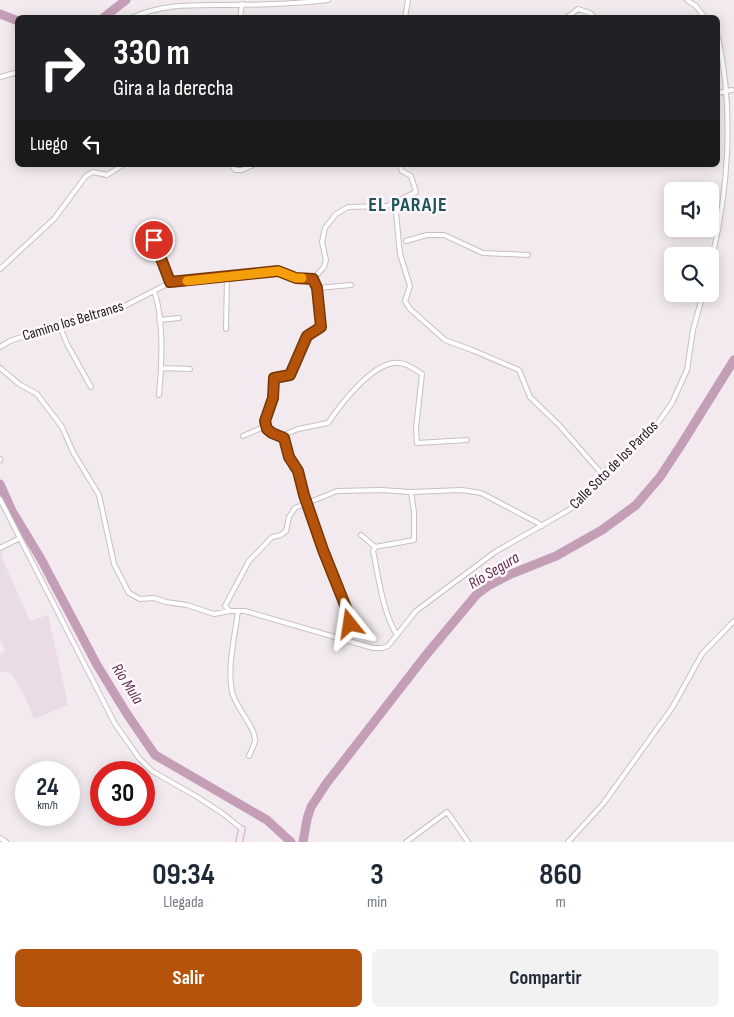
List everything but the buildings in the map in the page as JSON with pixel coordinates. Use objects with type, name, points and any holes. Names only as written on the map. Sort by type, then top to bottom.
[{"type":"main road","points":[[239,842],[242,829]]},
{"type":"street","points":[[139,15],[154,9],[176,5],[328,0]]},
{"type":"street","points":[[406,15],[408,0]]},
{"type":"street","points":[[687,0],[696,6],[703,15]]},
{"type":"street","points":[[240,15],[242,4]]},
{"type":"street","points":[[570,15],[578,9],[592,15]]},
{"type":"street","points":[[720,41],[726,57],[733,96]]},
{"type":"street","points":[[0,77],[15,73]]},
{"type":"street","points":[[720,93],[732,90]]},
{"type":"street","points":[[715,247],[724,211],[732,159]]},
{"type":"street","points":[[0,269],[54,219],[86,176],[93,172],[107,175],[120,167]]},
{"type":"street","points":[[233,167],[235,170],[242,170],[249,167]]},
{"type":"street","points":[[401,167],[402,171],[411,176],[416,192],[387,206],[348,207],[336,214],[325,228],[322,242],[326,260],[324,267],[313,279],[317,288],[321,327],[307,336],[290,375],[274,378],[273,398],[265,421],[266,426],[272,433],[282,436],[298,429],[328,423],[345,398],[361,382],[393,363],[403,364],[422,374],[416,428],[417,443],[467,440]]},
{"type":"street","points":[[395,202],[400,254],[410,286],[405,301],[410,309],[445,340],[519,370],[530,397],[559,425],[602,474]]},
{"type":"street","points":[[406,240],[427,235],[444,235],[483,253],[528,255]]},
{"type":"street","points":[[154,240],[170,282]]},
{"type":"street","name":"Camino los Beltranes","points":[[0,347],[10,341],[59,324],[117,310],[170,282],[278,271],[296,278],[313,279]]},
{"type":"street","points":[[226,329],[227,276]]},
{"type":"street","points":[[317,288],[351,286]]},
{"type":"street","points":[[154,291],[157,299],[162,368],[159,395]]},
{"type":"street","name":"Calle Soto de los Pardos","points":[[0,368],[19,384],[37,394],[62,427],[73,452],[99,495],[114,564],[129,593],[140,599],[154,598],[187,605],[214,614],[245,611],[373,648],[382,648],[388,646],[416,612],[495,552],[574,507],[602,474],[658,424],[672,403],[687,370],[701,302]]},
{"type":"street","points":[[159,320],[179,318]]},
{"type":"street","points":[[59,324],[66,344],[91,387]]},
{"type":"street","points":[[162,368],[190,370]]},
{"type":"street","points":[[243,436],[266,426]]},
{"type":"street","points":[[282,436],[289,457],[298,471],[306,502],[349,615],[350,624],[338,638]]},
{"type":"street","points":[[230,611],[225,606],[249,561],[272,537],[281,535],[286,531],[289,517],[295,508],[337,491],[381,490],[411,492],[462,490],[481,493],[538,522],[542,526]]},
{"type":"street","points":[[375,547],[414,540],[414,512],[411,492]]},
{"type":"street","points":[[0,499],[115,724],[139,758],[152,772],[215,808],[242,829]]},
{"type":"street","points":[[361,535],[375,547]]},
{"type":"street","points":[[0,548],[20,538]]},
{"type":"street","points":[[375,547],[373,551],[382,596],[391,626],[397,635]]},
{"type":"street","points":[[238,611],[230,663],[232,692],[238,708],[254,734],[255,741],[250,756]]},
{"type":"street","points":[[568,842],[604,804],[672,708],[702,654],[734,621]]},
{"type":"street","points":[[406,842],[447,812],[468,842]]},
{"type":"street","points":[[0,838],[6,842]]},
{"type":"shaded area","points":[[0,534],[4,563],[30,621],[48,615],[68,705],[34,719],[24,694],[11,673],[0,671],[0,655],[5,650],[0,640]]},
{"type":"waterway","name":"Río Segura","points":[[107,15],[126,0]]},
{"type":"waterway","name":"Río Segura","points":[[0,14],[15,20]]},
{"type":"waterway","name":"Río Segura","points":[[303,842],[311,807],[326,784],[426,655],[477,594],[511,574],[556,556],[602,530],[636,505],[660,477],[734,360]]},
{"type":"waterway","name":"Río Mula","points":[[0,484],[12,511],[41,559],[97,665],[155,755],[267,820],[291,842]]},
{"type":"slow traffic","points":[[187,281],[278,271],[296,278],[302,278]]},
{"type":"district","name":"EL PARAJE","points":[[408,205]]},
{"type":"route","points":[[154,240],[170,282],[278,271],[296,278],[313,279],[317,288],[321,327],[307,336],[300,356],[290,375],[274,378],[273,398],[265,421],[267,429],[284,438],[289,457],[298,471],[304,495],[323,550],[349,615],[350,624]]}]
